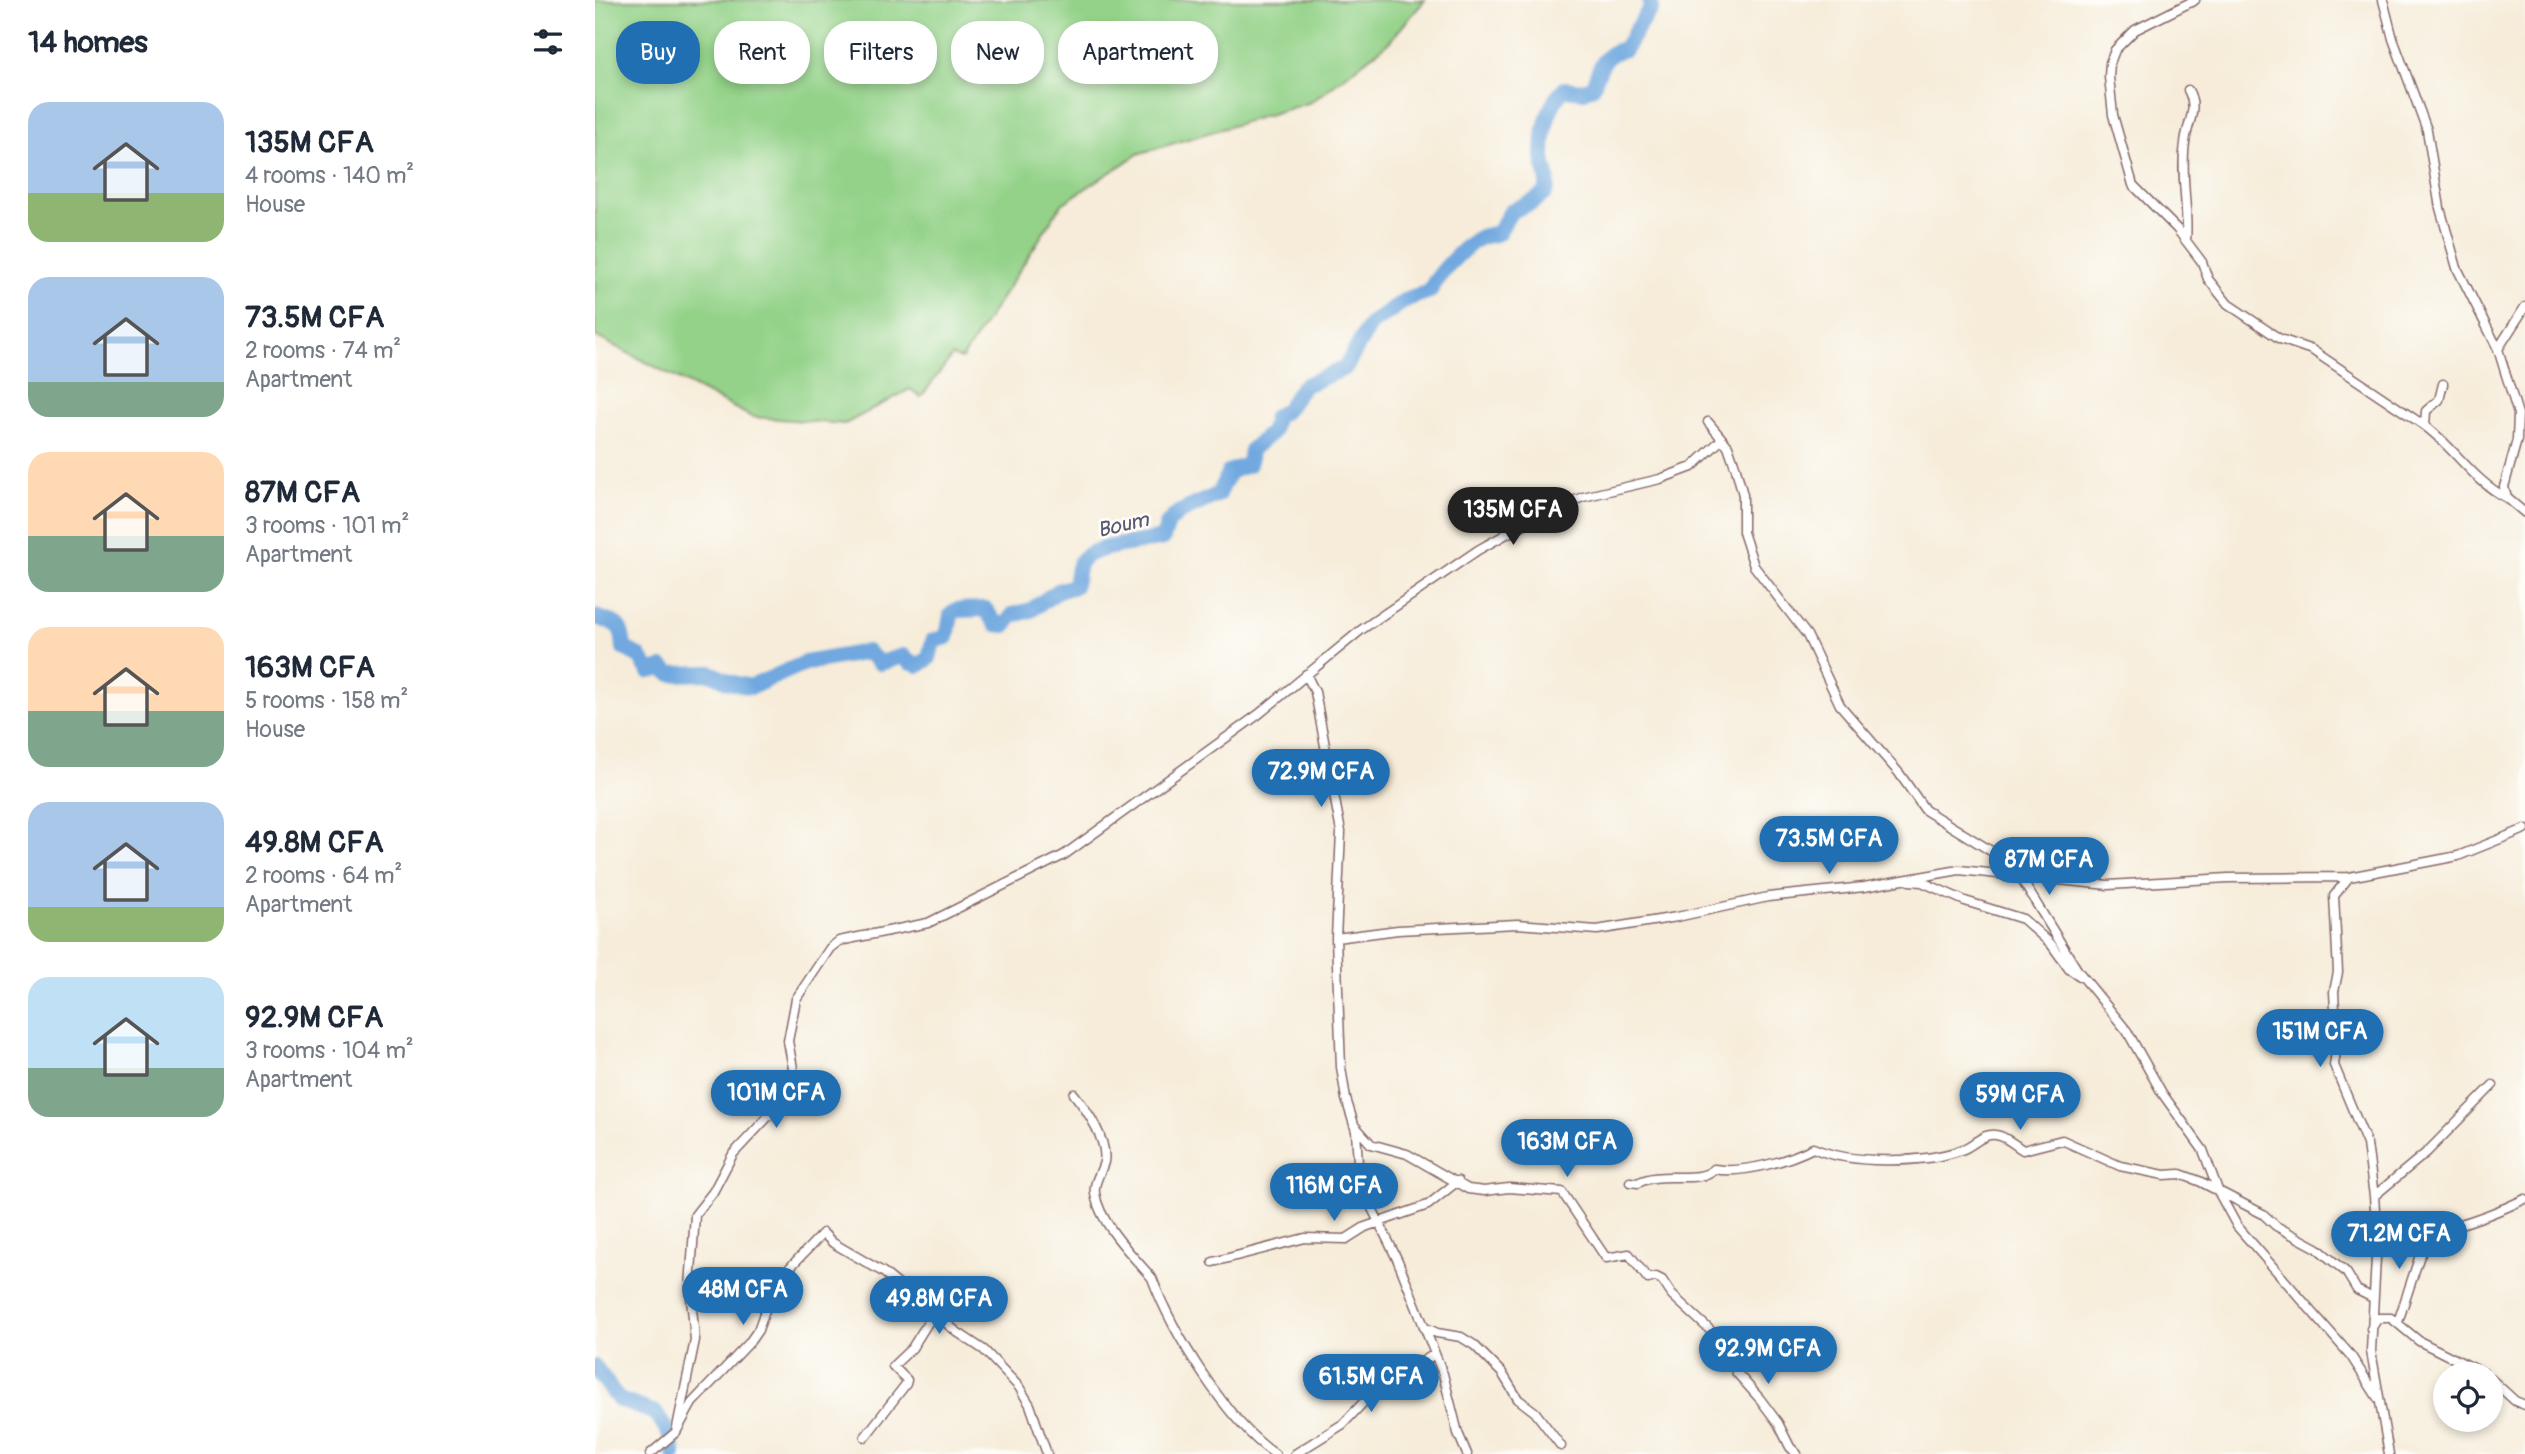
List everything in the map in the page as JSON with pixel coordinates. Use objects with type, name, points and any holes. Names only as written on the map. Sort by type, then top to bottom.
[{"type":"street","points":[[2195,0],[2135,30],[2115,50],[2109,77],[2117,135],[2133,185],[2186,241],[2202,262],[2216,291],[2251,322],[2280,339],[2312,350],[2425,426],[2439,436],[2481,482],[2525,513]]},
{"type":"street","points":[[2383,0],[2393,39],[2427,130],[2440,208],[2457,268],[2498,349],[2518,414],[2517,440],[2504,487],[2507,498]]},
{"type":"street","points":[[2186,241],[2188,208],[2184,194],[2185,143],[2195,107],[2188,90]]},
{"type":"street","points":[[2498,349],[2525,307]]},
{"type":"street","points":[[2425,426],[2426,411],[2429,405],[2439,400],[2443,384]]},
{"type":"street","points":[[2518,414],[2525,421]]},
{"type":"street","points":[[1708,422],[1728,446],[1736,468],[1743,495],[1743,532],[1754,566],[1807,635],[1840,705],[1899,772],[1925,810],[2012,864],[2083,976],[2127,1031],[2162,1093],[2203,1150],[2219,1193],[2237,1226],[2351,1356],[2379,1401]]},
{"type":"street","points":[[672,1434],[695,1340],[690,1287],[695,1215],[713,1192],[733,1154],[779,1105],[791,1085],[793,1068],[788,1041],[792,1012],[796,999],[829,948],[849,937],[905,930],[928,923],[1064,855],[1259,714],[1361,630],[1478,550],[1545,513],[1583,497],[1660,479],[1692,467],[1721,440]]},
{"type":"street","points":[[1306,674],[1315,692],[1341,832],[1336,938],[1341,1067],[1354,1125],[1364,1192],[1380,1223],[1435,1354],[1467,1454]]},
{"type":"street","points":[[1336,938],[1398,930],[1517,923],[1598,930],[1768,897],[1864,887],[1959,870],[2108,885],[2228,878],[2349,877],[2458,856],[2525,829]]},
{"type":"street","points":[[2325,877],[2338,889]]},
{"type":"street","points":[[2349,877],[2338,889],[2333,906],[2337,972],[2334,992],[2337,1045],[2335,1073],[2357,1114],[2367,1144],[2377,1239],[2371,1297],[2371,1329],[2379,1401],[2389,1454]]},
{"type":"street","points":[[1894,880],[1922,882],[1965,901],[2023,919],[2051,944],[2069,970],[2083,976]]},
{"type":"street","points":[[2374,1196],[2427,1152],[2493,1085]]},
{"type":"street","points":[[1074,1094],[1085,1107],[1104,1150],[1104,1160],[1094,1188],[1105,1219],[1137,1264],[1152,1278],[1221,1402],[1260,1444],[1275,1454]]},
{"type":"street","points":[[1354,1125],[1371,1144],[1388,1151],[1407,1154],[1434,1171],[1458,1181],[1464,1187],[1484,1191],[1509,1188],[1562,1192],[1606,1258],[1629,1254],[1648,1279],[1656,1277],[1662,1280],[1700,1322],[1719,1337],[1736,1372],[1760,1399],[1797,1454]]},
{"type":"street","points":[[1630,1182],[1638,1184],[1647,1177],[1676,1178],[1710,1173],[1714,1169],[1757,1166],[1802,1156],[1813,1148],[1845,1159],[1870,1157],[1893,1162],[1961,1150],[1990,1135],[2001,1136],[2023,1150],[2062,1140],[2120,1166],[2164,1175],[2180,1174],[2263,1214],[2276,1226],[2317,1248],[2346,1272],[2357,1290],[2371,1297]]},
{"type":"street","points":[[1213,1262],[1305,1238],[1346,1239],[1365,1227],[1428,1205],[1458,1181]]},
{"type":"street","points":[[2377,1239],[2433,1231],[2499,1212],[2525,1199]]},
{"type":"street","points":[[2398,1321],[2401,1306],[2433,1231]]},
{"type":"street","points":[[650,1454],[672,1434],[692,1403],[735,1360],[758,1330],[775,1283],[823,1233],[833,1243],[883,1272],[984,1350],[1019,1387],[1030,1405],[1048,1454]]},
{"type":"street","points":[[2371,1329],[2378,1318],[2401,1306]]},
{"type":"street","points":[[865,1437],[906,1384],[907,1380],[893,1366],[912,1348],[934,1313]]},
{"type":"street","points":[[2384,1316],[2398,1321],[2419,1341],[2461,1362]]},
{"type":"street","points":[[1424,1327],[1437,1334],[1461,1337],[1474,1345],[1502,1373],[1518,1399],[1535,1412],[1561,1446]]},
{"type":"street","points":[[1295,1454],[1343,1424],[1376,1389],[1435,1354]]},
{"type":"street","points":[[2503,1390],[2515,1401],[2525,1405]]},
{"type":"green space","points":[[595,0],[1425,0],[1388,43],[1311,102],[1138,154],[1062,204],[962,359],[952,356],[921,397],[910,389],[845,424],[752,417],[595,336]]},
{"type":"waterway","name":"Boum","points":[[595,617],[617,626],[622,634],[624,648],[639,656],[649,671],[662,668],[671,674],[711,673],[729,682],[751,687],[805,663],[867,652],[880,663],[903,656],[909,662],[919,665],[929,658],[933,641],[947,637],[951,615],[956,610],[985,609],[996,624],[1005,625],[1013,615],[1031,610],[1058,591],[1074,586],[1081,561],[1096,551],[1163,538],[1168,523],[1178,513],[1219,494],[1229,472],[1249,464],[1251,450],[1272,432],[1275,417],[1286,410],[1303,386],[1345,368],[1370,325],[1407,299],[1430,291],[1445,269],[1468,246],[1481,237],[1498,233],[1511,211],[1533,202],[1545,193],[1548,182],[1543,160],[1544,137],[1554,103],[1564,89],[1584,91],[1593,86],[1607,57],[1625,49],[1651,8],[1650,0]]},
{"type":"waterway","points":[[595,1367],[619,1400],[656,1413],[671,1436],[674,1454]]}]
